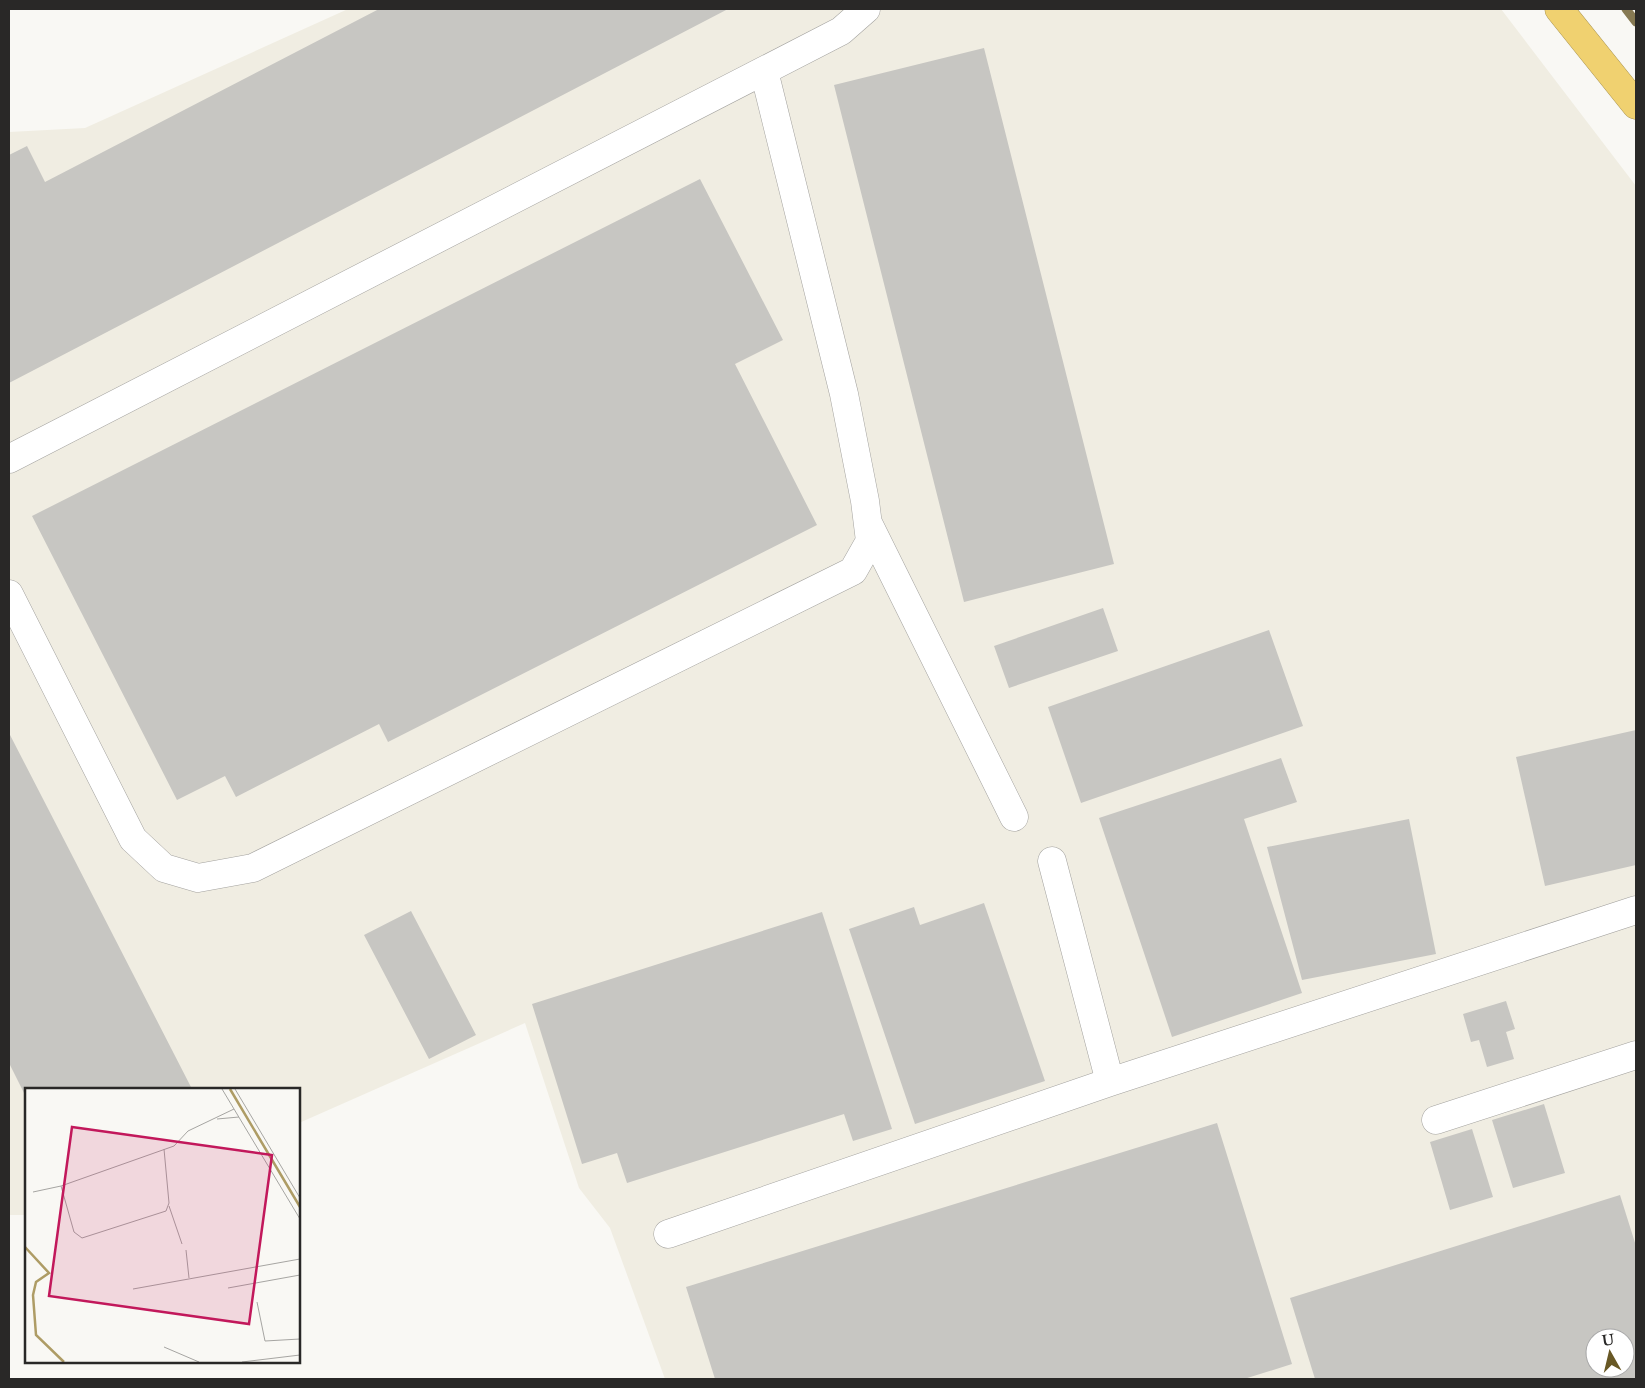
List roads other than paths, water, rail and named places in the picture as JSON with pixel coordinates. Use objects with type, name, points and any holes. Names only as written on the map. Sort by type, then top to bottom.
[{"type":"highway","points":[[1559,9],[1636,105]]},
{"type":"street","points":[[9,458],[840,31],[866,9]]},
{"type":"street","points":[[9,594],[133,838],[164,868],[198,878],[253,868],[853,571],[870,541],[868,523],[844,394],[764,70]]},
{"type":"street","points":[[868,523],[1014,817]]},
{"type":"street","points":[[1052,860],[1110,1082]]},
{"type":"street","points":[[668,1234],[1110,1082],[1636,910]]},
{"type":"street","points":[[1436,1120],[1636,1055]]},
{"type":"waterway","points":[[1626,9],[1636,22]]}]
